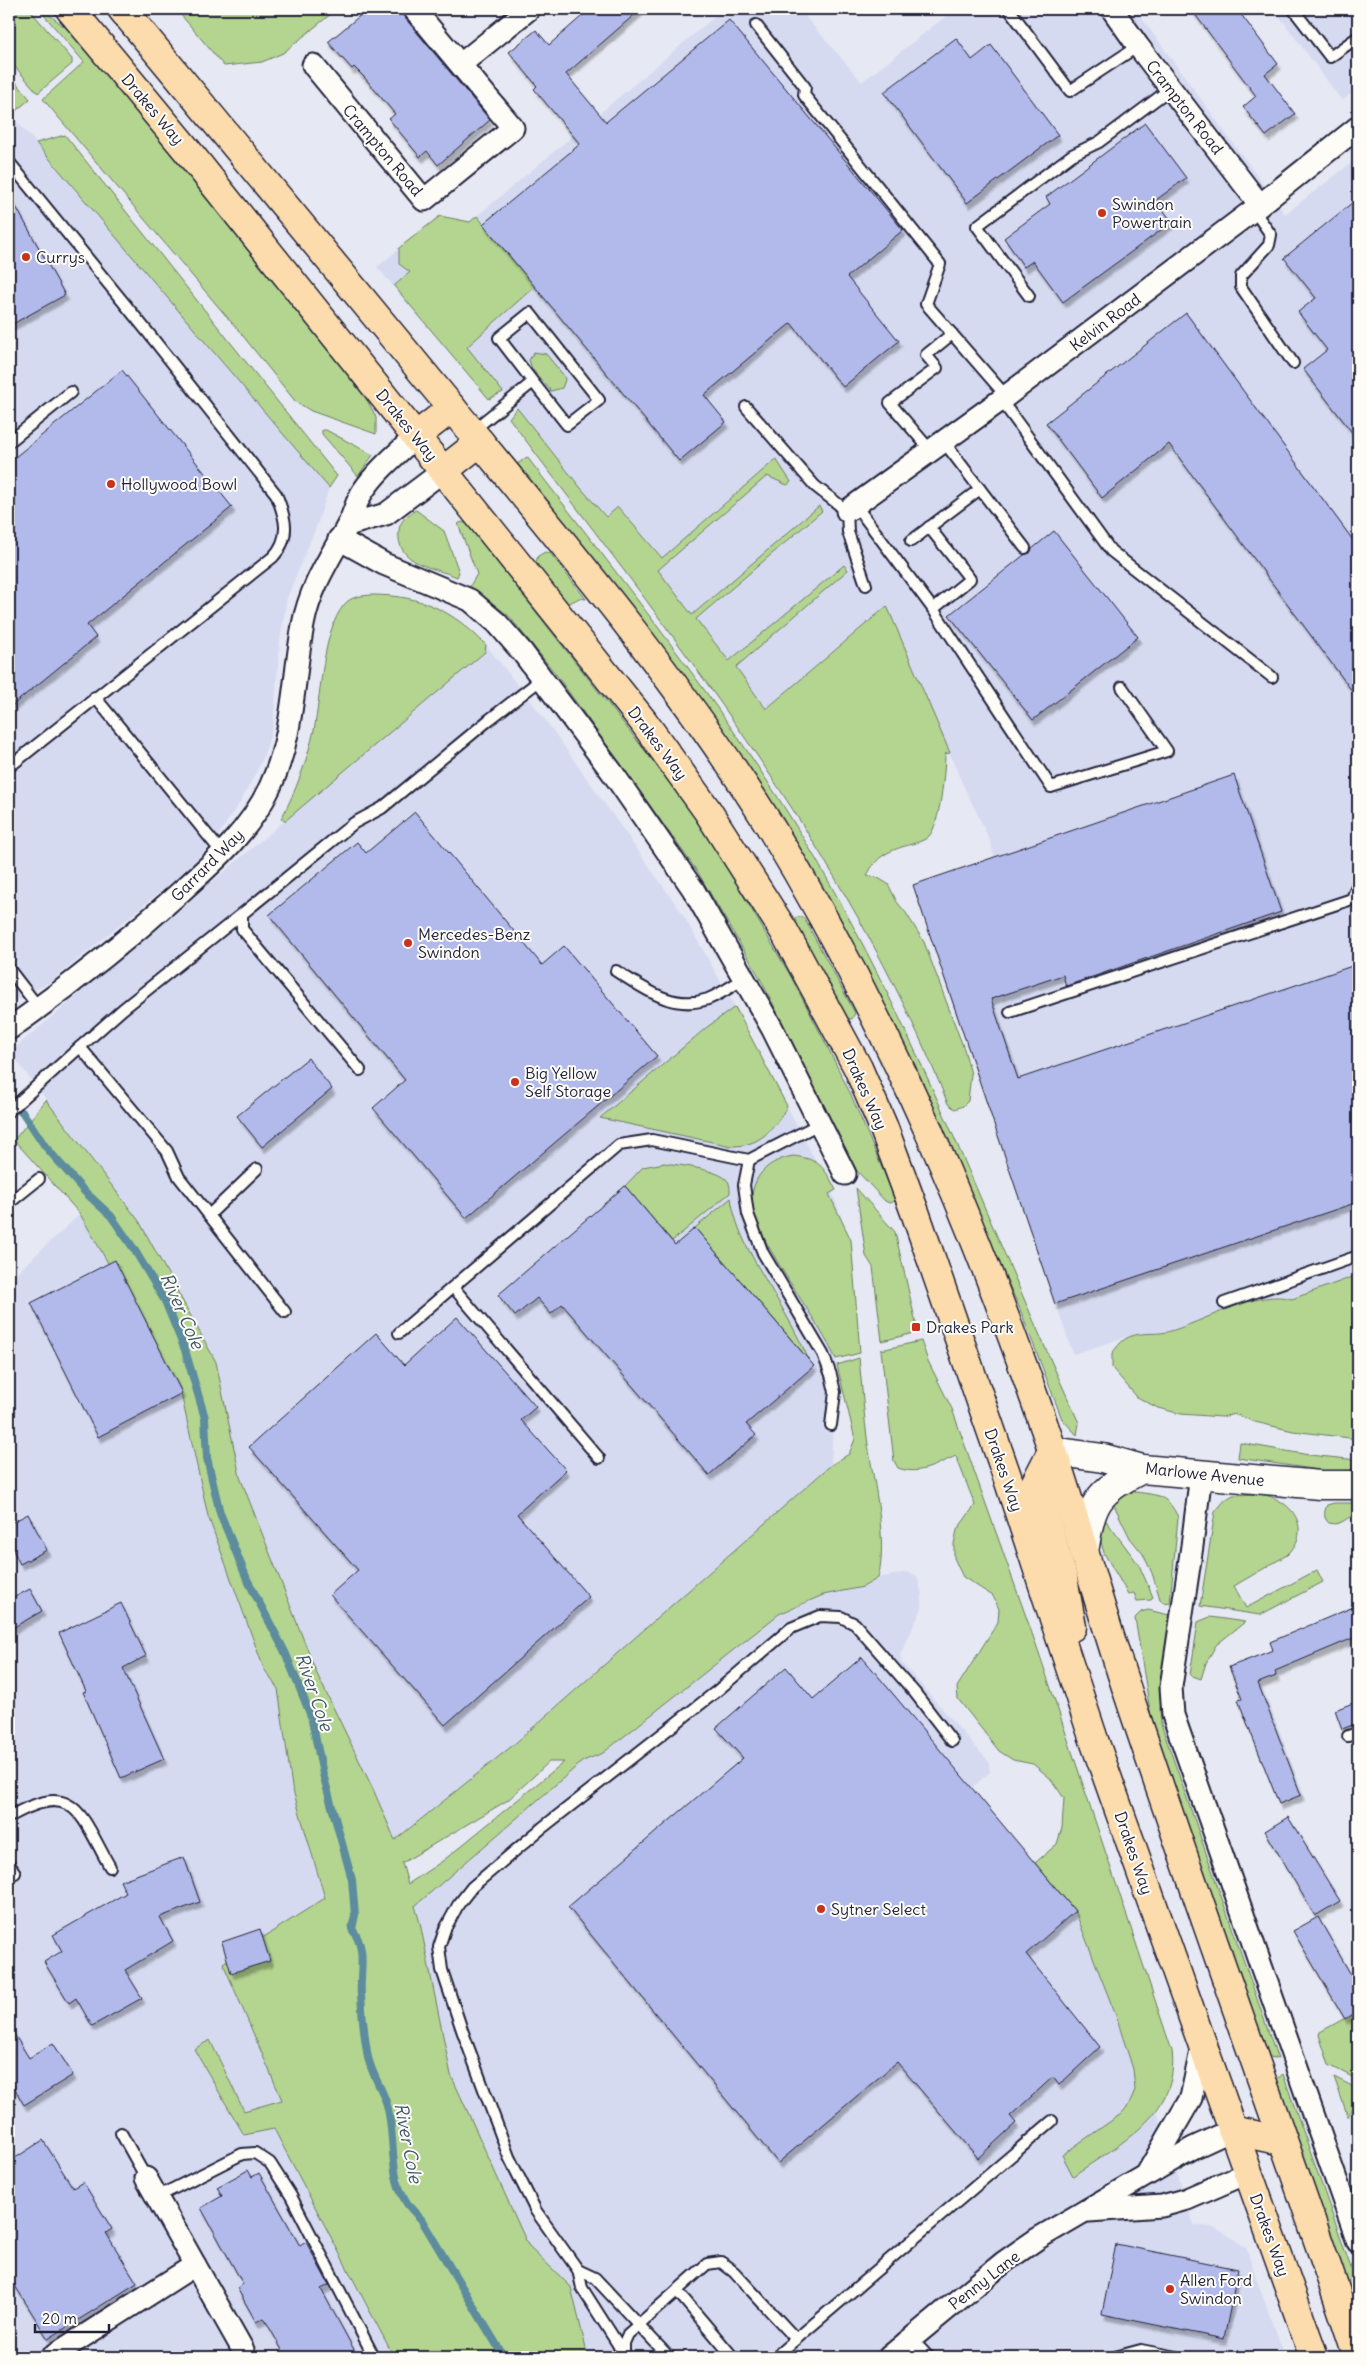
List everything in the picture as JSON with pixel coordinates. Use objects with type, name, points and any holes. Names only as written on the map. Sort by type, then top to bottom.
[{"type":"main road","name":"Drakes Way","points":[[70,9],[186,149],[642,721],[707,810],[784,931],[844,1042],[883,1126],[916,1215],[1077,1685],[1095,1743],[1314,2357]]},
{"type":"main road","points":[[122,9],[562,542],[674,687],[743,786],[792,864],[875,1014],[963,1210],[1052,1451],[1126,1688],[1219,1962],[1358,2357]]},
{"type":"main road","points":[[416,436],[452,408]]},
{"type":"main road","points":[[444,471],[476,437]]},
{"type":"main road","points":[[1052,1451],[1035,1484],[1063,1578],[1070,1612],[1077,1685]]},
{"type":"main road","points":[[1232,2130],[1282,2141]]},
{"type":"main road","points":[[1247,2172],[1282,2141]]},
{"type":"street","name":"Crampton Road","points":[[313,65],[424,200],[513,128],[414,9]]},
{"type":"street","points":[[461,64],[529,9]]},
{"type":"street","name":"Crampton Road","points":[[1112,9],[1256,207]]},
{"type":"street","name":"Kelvin Road","points":[[852,508],[1003,398],[1256,207],[1358,127]]},
{"type":"street","name":"Garrard Way","points":[[9,1029],[39,1008],[160,911],[223,854],[256,813],[270,787],[282,756],[294,703],[300,643],[306,611],[324,566],[363,490],[416,436]]},
{"type":"street","points":[[444,471],[386,514],[343,532],[384,564],[470,600],[497,622],[543,678],[694,889],[745,978],[844,1174]]},
{"type":"street","name":"Marlowe Avenue","points":[[1052,1451],[1103,1458],[1142,1469],[1320,1485],[1358,1485]]},
{"type":"street","points":[[1084,1552],[1089,1521],[1099,1498],[1117,1482],[1142,1469]]},
{"type":"street","points":[[1200,1474],[1192,1546],[1171,1687],[1173,1715],[1358,2242]]},
{"type":"street","name":"Penny Lane","points":[[1147,2174],[1191,2098],[1202,2046]]},
{"type":"street","name":"Penny Lane","points":[[889,2357],[914,2350],[1004,2262],[1037,2239],[1204,2142],[1232,2130]]},
{"type":"street","name":"Penny Lane","points":[[1086,2211],[1162,2206],[1187,2200],[1247,2172]]},
{"type":"street","points":[[146,2178],[245,2354]]},
{"type":"street","points":[[51,2357],[195,2266]]},
{"type":"lane","points":[[1009,9],[1070,91],[1138,46]]},
{"type":"lane","points":[[1293,9],[1330,57],[1358,37]]},
{"type":"lane","points":[[756,26],[805,87],[804,95],[940,264],[926,304],[1003,398],[1110,551],[1272,676]]},
{"type":"lane","points":[[1028,296],[977,226],[1072,155],[1099,142],[1170,89]]},
{"type":"lane","points":[[9,162],[276,494],[286,527],[282,545],[273,557],[9,767]]},
{"type":"lane","points":[[1256,207],[1271,235],[1268,245],[1241,276],[1241,287],[1294,363]]},
{"type":"lane","points":[[530,314],[599,400],[567,425],[533,382],[499,338],[530,314]]},
{"type":"lane","points":[[952,334],[926,355],[937,368],[890,403],[938,446],[980,489],[1025,548]]},
{"type":"lane","points":[[476,437],[533,382]]},
{"type":"lane","points":[[9,442],[71,392]]},
{"type":"lane","points":[[746,407],[815,486],[852,508],[933,609],[1051,787],[1167,751],[1122,687]]},
{"type":"lane","points":[[911,541],[980,489]]},
{"type":"lane","points":[[852,508],[848,532],[866,585]]},
{"type":"lane","points":[[929,527],[970,579],[933,609]]},
{"type":"lane","points":[[9,1111],[123,1009],[354,822],[382,808],[543,678]]},
{"type":"lane","points":[[96,697],[223,854]]},
{"type":"lane","points":[[1010,1012],[1352,899],[1358,883]]},
{"type":"lane","points":[[242,914],[242,929],[360,1070]]},
{"type":"lane","points":[[9,969],[39,1008]]},
{"type":"lane","points":[[616,971],[657,997],[689,1004],[709,999],[745,978]]},
{"type":"lane","points":[[80,1047],[167,1151],[179,1177],[285,1312]]},
{"type":"lane","points":[[399,1333],[619,1145],[652,1140],[749,1160],[819,1124]]},
{"type":"lane","points":[[749,1160],[744,1185],[748,1214],[763,1253],[822,1354],[831,1375],[835,1392],[831,1425]]},
{"type":"lane","points":[[209,1214],[257,1169]]},
{"type":"lane","points":[[9,1203],[39,1179]]},
{"type":"lane","points":[[1224,1303],[1358,1256]]},
{"type":"lane","points":[[452,1287],[599,1458]]},
{"type":"lane","points":[[625,2355],[582,2288],[578,2270],[536,2211],[509,2157],[442,1970],[439,1947],[445,1929],[458,1905],[472,1887],[542,1828],[717,1691],[791,1628],[820,1616],[842,1617],[855,1624],[915,1693],[952,1741]]},
{"type":"lane","points":[[9,1817],[25,1807],[49,1800],[65,1801],[80,1814],[110,1867]]},
{"type":"lane","points":[[9,1864],[15,1873]]},
{"type":"lane","points":[[775,2357],[1052,2121]]},
{"type":"lane","points":[[121,2133],[146,2178]]},
{"type":"lane","points":[[157,2197],[242,2154],[255,2153],[263,2157],[270,2163],[291,2196],[374,2357]]},
{"type":"lane","points":[[625,2355],[624,2343],[628,2334],[706,2264],[721,2262],[734,2272],[796,2339]]},
{"type":"lane","points":[[578,2270],[595,2278],[669,2357]]},
{"type":"lane","points":[[677,2291],[733,2357]]},
{"type":"lane","points":[[1116,2357],[1141,2350],[1176,2357]]},
{"type":"shaded area","points":[[724,9],[799,9],[862,82],[955,9],[1135,9],[1285,214],[1358,158],[1358,1275],[1292,1299],[1281,1295],[1256,1299],[1193,1324],[1164,1332],[1136,1334],[1073,1354],[913,885],[994,857],[991,843],[959,776],[887,606],[766,709],[736,667],[729,661],[657,570],[665,563],[619,507],[607,517],[580,487],[504,393],[489,399],[377,267],[440,216],[470,222]]},
{"type":"shaded area","points":[[1274,9],[1358,9],[1358,88],[1342,101]]},
{"type":"shaded area","points":[[9,113],[60,169],[329,488],[317,525],[287,598],[280,640],[273,726],[262,761],[241,801],[217,837],[190,867],[52,981],[9,1004]]},
{"type":"shaded area","points":[[486,645],[544,718],[682,913],[735,1007],[833,1194],[842,1220],[831,1465],[512,1746],[394,1840],[371,1785],[317,1674],[240,1477],[216,1362],[139,1221],[10,1052],[485,652]]},
{"type":"shaded area","points":[[80,1214],[180,1389],[208,1516],[264,1669],[278,1689],[292,1787],[325,1899],[223,1963],[283,2100],[244,2111],[210,2040],[194,2049],[243,2135],[274,2129],[394,2357],[9,2357],[9,1280]]},
{"type":"shaded area","points":[[907,1572],[917,1576],[922,1594],[922,1608],[900,1655],[902,1663],[989,1762],[990,1772],[972,1788],[1075,1911],[1116,2016],[1133,2069],[1135,2090],[1128,2106],[1121,2114],[1062,2155],[1073,2176],[1157,2111],[1194,2225],[1210,2227],[1225,2233],[1246,2248],[1284,2357],[588,2357],[571,2287],[528,2245],[451,2075],[415,1906],[583,1761],[603,1753],[779,1614],[823,1595],[863,1587],[878,1578]]},
{"type":"green space","points":[[9,9],[29,9],[72,59],[72,64],[38,93],[9,60]]},
{"type":"green space","points":[[176,9],[337,9],[283,53],[262,62],[224,66]]},
{"type":"green space","points":[[46,12],[77,37],[366,398],[376,417],[376,434],[311,411],[295,401],[243,336],[43,99],[84,62],[44,15]]},
{"type":"green space","points":[[9,74],[30,99],[11,115],[9,113]]},
{"type":"green space","points":[[65,135],[337,476],[329,488],[36,143]]},
{"type":"green space","points":[[440,216],[470,222],[477,216],[535,286],[467,347],[503,392],[489,399],[394,286],[410,272],[399,264],[399,248]]},
{"type":"green space","points":[[534,352],[546,354],[564,376],[565,380],[562,388],[551,391],[532,369],[529,360]]},
{"type":"green space","points":[[517,408],[606,517],[618,507],[662,558],[776,459],[791,482],[787,485],[767,476],[658,570],[692,615],[819,506],[822,511],[696,619],[729,661],[844,565],[848,570],[736,667],[766,709],[887,606],[950,753],[945,754],[939,809],[933,830],[929,836],[921,841],[885,854],[875,863],[867,876],[878,878],[888,884],[897,902],[924,942],[964,1049],[971,1074],[968,1101],[963,1106],[955,1109],[948,1104],[907,1010],[859,920],[807,832],[693,664],[509,418]]},
{"type":"green space","points":[[322,430],[326,430],[373,455],[358,476],[322,434]]},
{"type":"green space","points":[[527,457],[647,612],[724,718],[761,771],[829,882],[898,1014],[960,1150],[1079,1423],[1077,1435],[1062,1419],[1020,1309],[901,1045],[516,465]]},
{"type":"green space","points":[[416,510],[444,531],[459,572],[457,577],[418,563],[403,551],[399,542],[399,530],[405,518]]},
{"type":"green space","points":[[462,522],[467,524],[679,794],[715,847],[790,975],[823,1038],[851,1095],[896,1201],[889,1203],[885,1201],[857,1171],[759,976],[697,871],[555,673],[509,616],[470,586],[477,574],[458,524]]},
{"type":"green space","points":[[545,552],[550,553],[586,599],[579,598],[568,604],[535,564],[538,556]]},
{"type":"green space","points":[[371,595],[405,598],[434,607],[448,614],[461,622],[486,645],[485,652],[285,821],[281,819],[292,798],[314,730],[323,665],[331,631],[337,616],[347,602],[356,597]]},
{"type":"green space","points":[[794,918],[804,918],[855,1013],[852,1019],[845,1018],[792,922]]},
{"type":"green space","points":[[735,1007],[787,1106],[777,1122],[765,1135],[758,1140],[741,1146],[731,1146],[600,1118],[707,1027]]},
{"type":"green space","points":[[46,1100],[139,1221],[216,1362],[240,1477],[317,1674],[373,1789],[395,1840],[512,1746],[831,1465],[849,1454],[855,1439],[837,1365],[859,1358],[867,1434],[881,1530],[881,1563],[878,1578],[863,1587],[823,1595],[779,1614],[603,1753],[583,1761],[415,1906],[451,2075],[528,2245],[571,2287],[588,2357],[394,2357],[274,2129],[244,2135],[194,2049],[210,2040],[244,2111],[282,2100],[223,1963],[325,1898],[292,1787],[278,1689],[264,1669],[208,1516],[180,1389],[80,1214],[14,1140]],"holes":[[[549,1762],[564,1762],[444,1860],[408,1884],[402,1863],[508,1800]]]},
{"type":"green space","points":[[793,1156],[815,1162],[828,1175],[836,1190],[829,1194],[851,1240],[860,1353],[836,1359],[770,1249],[753,1213],[752,1192],[759,1175],[773,1163]]},
{"type":"green space","points":[[664,1163],[714,1173],[726,1179],[730,1187],[730,1193],[672,1241],[625,1186],[643,1167]]},
{"type":"green space","points":[[856,1188],[895,1232],[918,1332],[882,1341],[873,1267],[866,1256]]},
{"type":"green space","points":[[731,1198],[733,1210],[746,1245],[791,1324],[809,1360],[695,1228]]},
{"type":"green space","points":[[1358,1275],[1358,1439],[1293,1431],[1255,1422],[1235,1414],[1222,1417],[1181,1414],[1158,1408],[1137,1397],[1112,1368],[1112,1353],[1121,1342],[1130,1337],[1140,1334],[1162,1333],[1181,1328],[1230,1308],[1263,1298],[1279,1297],[1292,1299]]},
{"type":"green space","points":[[921,1341],[928,1361],[952,1409],[1039,1653],[1172,2051],[1172,2074],[1166,2093],[1156,2111],[1126,2140],[1073,2176],[1062,2155],[1121,2114],[1128,2106],[1135,2090],[1133,2069],[1116,2016],[1075,1911],[1035,1863],[1057,1844],[1062,1828],[1064,1798],[1050,1778],[1033,1764],[1013,1760],[999,1751],[958,1699],[957,1687],[998,1622],[999,1609],[993,1596],[963,1577],[954,1558],[957,1530],[975,1505],[956,1456],[928,1468],[914,1471],[898,1468],[894,1461],[881,1350]]},
{"type":"green space","points":[[1240,1443],[1309,1455],[1358,1460],[1358,1470],[1326,1471],[1238,1458]]},
{"type":"green space","points":[[1135,1492],[1161,1497],[1170,1504],[1178,1517],[1170,1603],[1162,1602],[1160,1599],[1152,1573],[1143,1554],[1130,1538],[1113,1503],[1125,1493]]},
{"type":"green space","points":[[1260,1494],[1282,1502],[1290,1509],[1296,1517],[1299,1535],[1295,1545],[1287,1555],[1234,1586],[1246,1608],[1317,1570],[1323,1582],[1260,1615],[1200,1606],[1215,1512],[1225,1500],[1233,1495]]},
{"type":"green space","points":[[1334,1503],[1358,1503],[1358,1515],[1338,1523],[1329,1523],[1325,1517],[1325,1510],[1327,1505]]},
{"type":"green space","points":[[1104,1518],[1139,1565],[1153,1597],[1151,1600],[1137,1601],[1134,1593],[1128,1594],[1104,1553],[1100,1538]]},
{"type":"green space","points":[[1148,1610],[1169,1615],[1160,1709],[1161,1724],[1278,2059],[1267,2056],[1151,1717],[1135,1618],[1141,1612]]},
{"type":"green space","points":[[1210,1617],[1245,1622],[1216,1645],[1206,1663],[1201,1679],[1190,1675],[1198,1622]]},
{"type":"green space","points":[[1358,2011],[1358,2080],[1329,2065],[1319,2035],[1320,2032]]},
{"type":"green space","points":[[1283,2074],[1358,2288],[1358,2315],[1275,2084],[1277,2079]]},
{"type":"green space","points":[[1334,2077],[1358,2089],[1358,2094],[1348,2117]]},
{"type":"building","points":[[368,9],[401,9],[404,17],[490,120],[438,165],[427,151],[420,157],[389,119],[395,114],[364,77],[354,67],[352,69],[328,42]]},
{"type":"building","points":[[590,9],[641,9],[566,74],[606,122],[729,20],[903,230],[847,277],[899,341],[843,387],[791,323],[704,395],[726,422],[679,461],[483,224],[580,144],[534,89],[537,86],[509,52],[536,30],[549,45]]},
{"type":"building","points":[[1191,9],[1237,9],[1278,64],[1265,74],[1295,114],[1266,136],[1243,107],[1256,96]]},
{"type":"building","points":[[956,38],[972,60],[991,45],[1058,135],[967,203],[884,92]]},
{"type":"building","name":"Swindon Powertrain","points":[[1145,123],[1186,178],[1156,200],[1172,222],[1063,302],[1033,261],[1024,267],[1004,238],[1050,204],[1046,197]]},
{"type":"building","name":"Currys","points":[[9,194],[65,295],[9,326]]},
{"type":"building","points":[[1358,198],[1358,440],[1303,369],[1327,350],[1298,312],[1316,298],[1284,258]]},
{"type":"building","points":[[1186,313],[1358,547],[1358,699],[1169,444],[1102,498],[1046,423]]},
{"type":"building","name":"Hollywood Bowl","points":[[122,370],[232,507],[87,625],[96,637],[9,708],[9,462]]},
{"type":"building","points":[[1054,531],[1138,637],[1033,720],[949,615],[1024,555],[1030,553],[1032,549]]},
{"type":"building","points":[[1234,775],[1281,912],[1066,986],[1063,975],[991,999],[1018,1079],[1358,964],[1358,1202],[1055,1304],[913,885]]},
{"type":"building","points":[[415,812],[542,965],[564,946],[657,1056],[466,1218],[373,1108],[405,1080],[269,915],[357,842],[366,853]]},
{"type":"building","points":[[308,1058],[332,1089],[262,1147],[237,1116]]},
{"type":"building","points":[[625,1186],[675,1245],[695,1228],[814,1366],[746,1424],[756,1435],[709,1475],[562,1304],[551,1314],[537,1298],[515,1316],[498,1295]]},
{"type":"building","points":[[115,1260],[182,1393],[98,1437],[31,1303]]},
{"type":"building","points":[[457,1317],[536,1407],[521,1420],[566,1470],[517,1514],[589,1597],[445,1725],[330,1595],[358,1570],[249,1447],[376,1333],[404,1365]]},
{"type":"building","points":[[28,1514],[47,1550],[20,1564],[9,1542],[9,1524]]},
{"type":"building","points":[[30,1589],[42,1611],[9,1630],[9,1600]]},
{"type":"building","points":[[121,1603],[146,1656],[123,1668],[164,1759],[121,1778],[83,1692],[86,1691],[59,1633]]},
{"type":"building","points":[[1358,1605],[1358,1636],[1275,1671],[1276,1676],[1258,1683],[1301,1795],[1279,1804],[1238,1700],[1242,1699],[1229,1667],[1273,1650],[1270,1642]]},
{"type":"building","name":"Sytner Select","points":[[862,1657],[1075,1911],[1026,1954],[1100,2047],[1059,2085],[1053,2077],[1010,2116],[1016,2123],[978,2158],[897,2062],[778,2163],[568,1907],[743,1758],[716,1728],[786,1667],[813,1699]]},
{"type":"building","points":[[1358,1701],[1358,1723],[1342,1729],[1335,1710]]},
{"type":"building","points":[[1288,1817],[1340,1901],[1315,1916],[1265,1831]]},
{"type":"building","points":[[184,1857],[200,1902],[160,1917],[173,1941],[125,1970],[142,1998],[92,2026],[76,1998],[69,2003],[44,1962],[62,1951],[53,1935],[126,1893],[120,1881]]},
{"type":"building","points":[[1318,1917],[1358,1987],[1358,2010],[1345,2019],[1293,1931]]},
{"type":"building","points":[[260,1929],[270,1961],[231,1973],[222,1942]]},
{"type":"building","points":[[9,2026],[29,2058],[53,2043],[73,2075],[24,2105],[9,2079]]},
{"type":"building","points":[[43,2140],[73,2188],[83,2182],[112,2229],[106,2233],[137,2283],[48,2339],[9,2276],[9,2162]]},
{"type":"building","points":[[248,2170],[252,2177],[259,2173],[300,2246],[306,2242],[329,2285],[321,2289],[358,2357],[286,2357],[264,2318],[256,2322],[237,2288],[243,2284],[201,2208],[222,2196],[217,2187]]},
{"type":"building","name":"Allen Ford Swindon","points":[[1116,2244],[1238,2269],[1224,2339],[1102,2314]]},
{"type":"waterway","name":"River Cole","points":[[9,1102],[23,1113],[45,1146],[84,1191],[111,1216],[134,1249],[165,1301],[185,1350],[205,1418],[207,1458],[220,1513],[247,1579],[285,1652],[311,1716],[323,1774],[352,1880],[355,1915],[352,1929],[360,1945],[362,1961],[361,1995],[368,2059],[390,2117],[394,2167],[400,2191],[421,2219],[504,2357]]},
{"type":"place","name":"Swindon Powertrain","points":[[1102,213]]},
{"type":"place","name":"Currys","points":[[26,257]]},
{"type":"place","name":"Hollywood Bowl","points":[[111,484]]},
{"type":"place","name":"Mercedes-Benz Swindon","points":[[408,943]]},
{"type":"place","name":"Big Yellow Self Storage","points":[[515,1082]]},
{"type":"place","name":"Drakes Park","points":[[916,1327]]},
{"type":"place","name":"Sytner Select","points":[[821,1909]]},
{"type":"place","name":"Allen Ford Swindon","points":[[1170,2289]]}]
